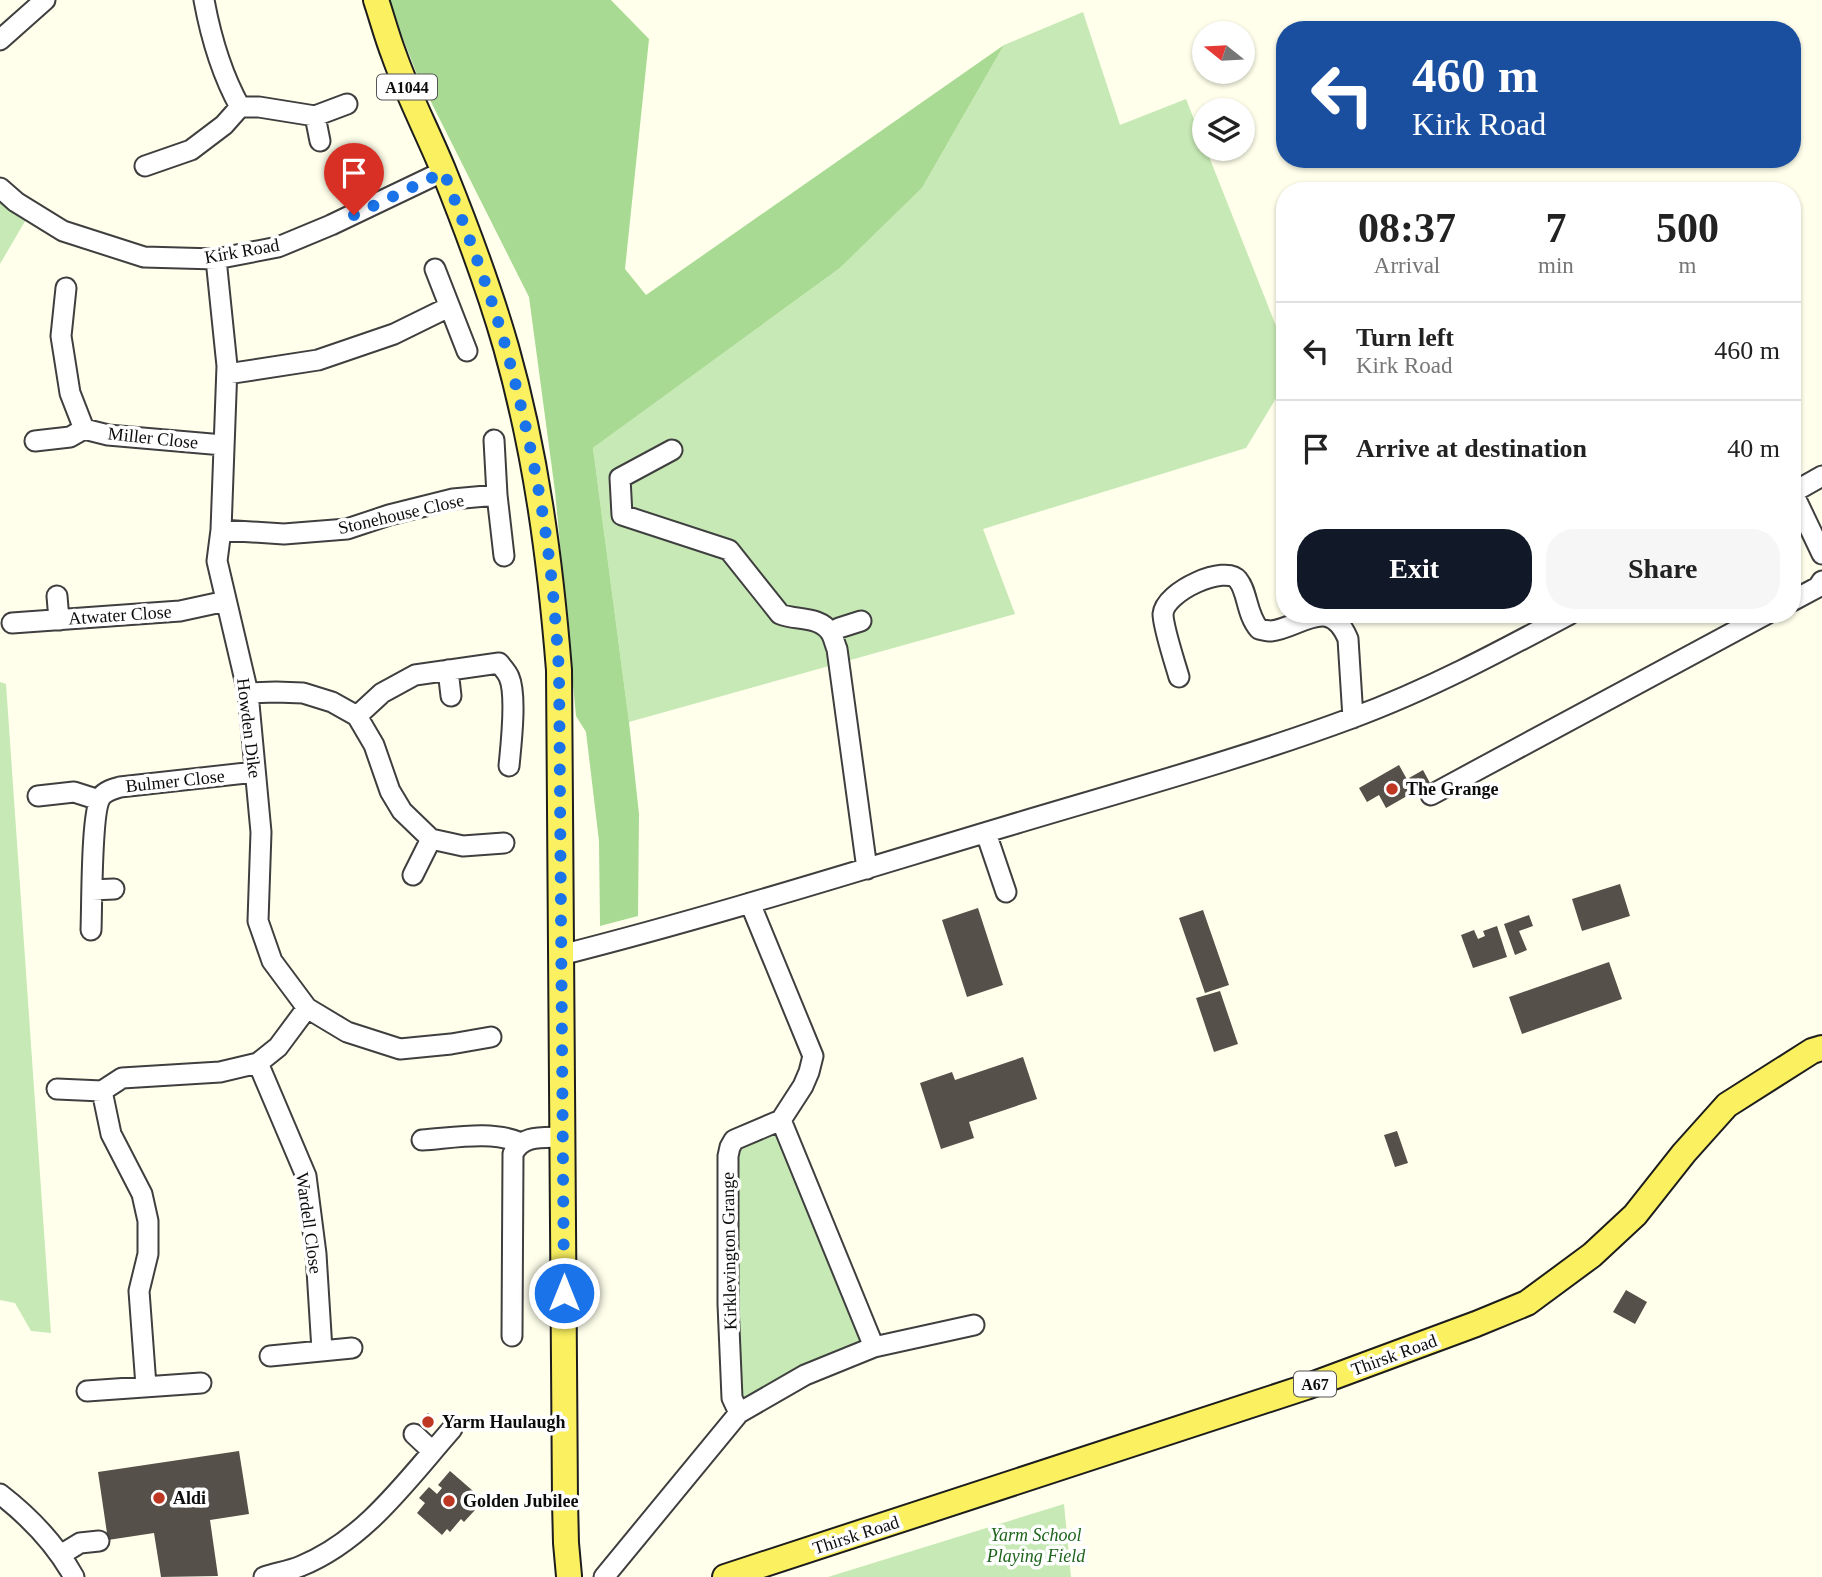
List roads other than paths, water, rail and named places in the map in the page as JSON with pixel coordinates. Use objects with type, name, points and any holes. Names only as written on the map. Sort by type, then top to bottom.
[{"type":"main road","name":"A1044","points":[[376,0],[394,57],[444,172],[505,346],[524,418],[539,492],[552,584],[559,670],[565,1501],[566,1543],[571,1577]]},
{"type":"main road","name":"Thirsk Road","points":[[725,1577],[1306,1387],[1527,1303],[1592,1255],[1635,1214],[1727,1105],[1812,1051],[1822,1048]]},
{"type":"main road","points":[[556,1577],[571,1577]]},
{"type":"street","points":[[0,40],[45,0]]},
{"type":"street","points":[[204,0],[214,46],[240,107]]},
{"type":"street","points":[[145,166],[191,150],[224,125],[240,107],[259,107],[315,116],[347,104]]},
{"type":"street","points":[[315,116],[320,141]]},
{"type":"street","name":"Kirk Road","points":[[0,188],[16,202],[74,235],[144,257],[216,259],[278,247],[444,172]]},
{"type":"street","name":"Howden Dike","points":[[216,259],[227,374],[218,561],[248,693],[261,832],[258,921],[272,961],[307,1008],[347,1032],[400,1049],[480,1045]]},
{"type":"street","points":[[435,269],[467,351]]},
{"type":"street","name":"Miller Close","points":[[66,288],[61,336],[70,393],[84,429]]},
{"type":"street","points":[[227,374],[317,360],[394,334],[449,307]]},
{"type":"street","name":"Miller Close","points":[[35,441],[70,437],[84,429],[108,435],[223,445]]},
{"type":"street","points":[[494,440],[496,495],[504,556]]},
{"type":"street","points":[[671,450],[620,478],[622,515],[729,550],[780,614],[811,619],[831,633],[837,649],[867,869]]},
{"type":"street","points":[[1801,488],[1822,476]]},
{"type":"street","name":"Stonehouse Close","points":[[221,530],[284,534],[347,529],[389,514],[453,499],[496,495]]},
{"type":"street","points":[[1801,511],[1822,554]]},
{"type":"street","points":[[1179,677],[1163,614],[1168,601],[1182,589],[1215,576],[1232,575],[1238,580],[1253,622],[1259,629],[1271,631],[1294,623]]},
{"type":"street","points":[[1801,596],[1818,587],[1822,581]]},
{"type":"street","points":[[57,596],[59,620]]},
{"type":"street","name":"Atwater Close","points":[[12,623],[180,611],[226,601]]},
{"type":"street","points":[[831,633],[862,621]]},
{"type":"street","points":[[1338,623],[1348,639],[1353,718]]},
{"type":"street","points":[[561,955],[649,933],[867,869],[1241,755],[1353,718],[1451,677],[1553,623]]},
{"type":"street","points":[[1431,794],[1750,623]]},
{"type":"street","points":[[357,716],[382,693],[415,675],[499,663],[508,674],[512,685],[513,727],[509,766]]},
{"type":"street","points":[[449,670],[451,696]]},
{"type":"street","points":[[248,693],[303,693],[332,702],[357,716],[374,745],[390,791],[402,811],[431,839],[463,846],[504,843]]},
{"type":"street","name":"Bulmer Close","points":[[99,800],[106,792],[120,787],[255,772]]},
{"type":"street","points":[[38,796],[74,792],[99,800],[95,827],[91,930]]},
{"type":"street","points":[[986,833],[1006,892]]},
{"type":"street","points":[[413,875],[431,839]]},
{"type":"street","points":[[92,890],[114,889]]},
{"type":"street","points":[[750,903],[813,1056],[803,1086],[781,1121],[874,1347]]},
{"type":"street","points":[[57,1089],[102,1091],[122,1078],[220,1072],[258,1063],[278,1047],[307,1008]]},
{"type":"street","name":"Wardell Close","points":[[258,1063],[306,1176],[316,1254],[322,1350]]},
{"type":"street","points":[[102,1091],[111,1134],[142,1194],[148,1221],[148,1254],[139,1291],[146,1386]]},
{"type":"street","name":"Kirklevington Grange","points":[[739,1413],[732,1398],[728,1304],[728,1156],[734,1140],[781,1121]]},
{"type":"street","points":[[422,1140],[488,1136],[521,1143]]},
{"type":"street","points":[[512,1336],[515,1149],[531,1138],[563,1137]]},
{"type":"street","points":[[606,1574],[739,1413],[805,1375],[874,1347],[974,1325]]},
{"type":"street","points":[[270,1356],[352,1348]]},
{"type":"street","points":[[87,1391],[201,1382]]},
{"type":"street","points":[[264,1577],[301,1566],[341,1544],[368,1524],[452,1429]]},
{"type":"street","points":[[414,1434],[432,1451]]},
{"type":"street","points":[[0,1494],[25,1513],[62,1554],[74,1577]]},
{"type":"street","points":[[62,1554],[80,1544],[99,1541]]},
{"type":"place","name":"The Grange","points":[[1392,789]]},
{"type":"place","name":"Yarm Haulaugh","points":[[428,1422]]},
{"type":"place","name":"Aldi","points":[[159,1498]]},
{"type":"place","name":"Golden Jubilee","points":[[449,1501]]},
{"type":"park label","name":"Yarm School Playing Field","points":[[1036,1545]]}]
